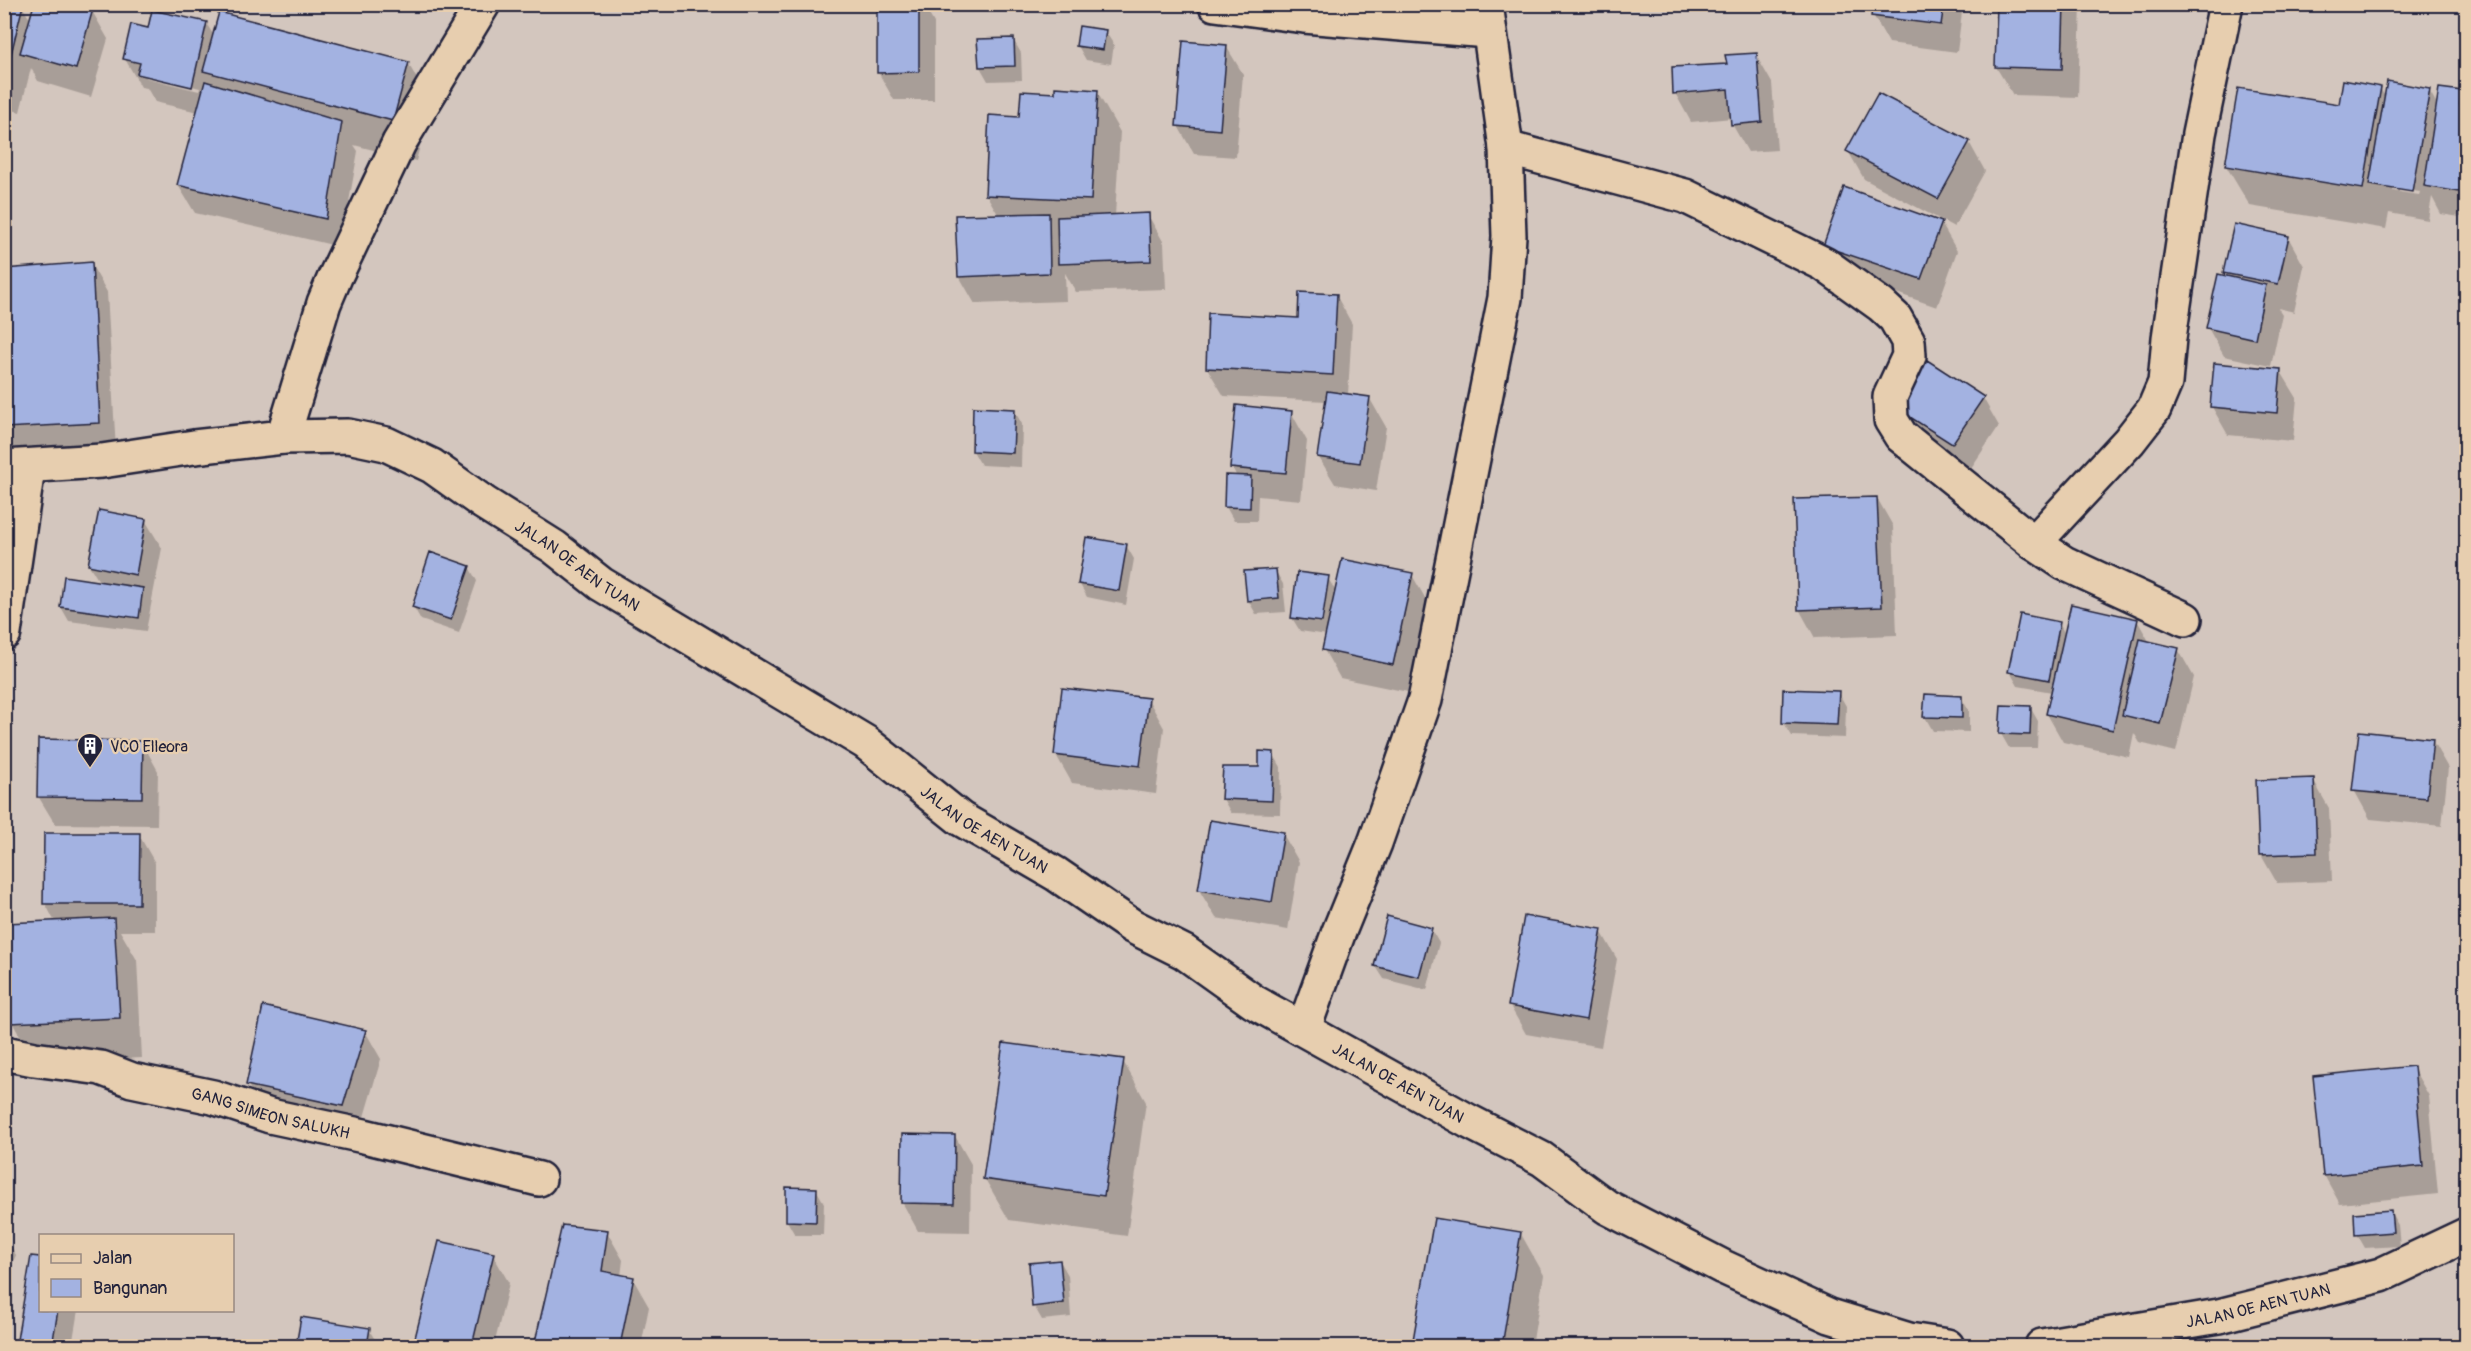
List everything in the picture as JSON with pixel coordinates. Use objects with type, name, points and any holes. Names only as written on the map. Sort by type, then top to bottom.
[{"type":"street","points":[[283,437],[324,303],[335,277],[399,143],[483,4]]},
{"type":"street","points":[[1215,4],[1304,16],[1487,18],[1506,148],[1509,237],[1504,298],[1425,700],[1375,843],[1338,934],[1304,1028]]},
{"type":"street","points":[[2034,543],[2129,441],[2154,409],[2165,383],[2198,144],[2226,4]]},
{"type":"street","points":[[1506,148],[1685,196],[1824,264],[1881,305],[1895,318],[1908,341],[1909,356],[1892,389],[1890,398],[1891,420],[1901,436],[2034,543],[2064,563],[2186,619]]},
{"type":"street","name":"JALAN OE AEN TUAN","points":[[16,468],[102,461],[283,437],[348,436],[386,444],[432,466],[484,503],[554,547],[601,584],[865,742],[961,819],[1056,874],[1132,926],[1184,952],[1254,1002],[1468,1121],[1542,1159],[1607,1207],[1723,1267],[1830,1316],[1909,1340],[1947,1347]]},
{"type":"street","points":[[4,633],[16,468]]},
{"type":"street","name":"GANG SIMEON SALUKH","points":[[4,1053],[101,1068],[132,1080],[170,1086],[213,1097],[270,1116],[364,1136],[538,1179]]},
{"type":"street","name":"JALAN OE AEN TUAN","points":[[2042,1347],[2219,1316],[2381,1275],[2466,1235]]},
{"type":"building","points":[[4,4],[23,5],[4,83]]},
{"type":"building","points":[[34,4],[77,4],[93,9],[76,69],[20,53]]},
{"type":"building","points":[[877,4],[919,4],[919,72],[877,73]]},
{"type":"building","points":[[1873,4],[1944,4],[1941,25],[1871,16]]},
{"type":"building","points":[[1997,4],[2064,4],[2062,69],[1995,67]]},
{"type":"building","points":[[152,10],[207,22],[192,87],[137,74],[140,63],[123,59],[131,24],[148,28]]},
{"type":"building","points":[[219,12],[409,62],[393,121],[203,71]]},
{"type":"building","points":[[1079,26],[1106,30],[1103,50],[1076,46]]},
{"type":"building","points":[[1014,38],[1015,66],[979,67],[977,39]]},
{"type":"building","points":[[1183,41],[1227,45],[1220,130],[1176,126]]},
{"type":"building","points":[[1757,53],[1762,122],[1731,125],[1728,89],[1673,94],[1672,67],[1727,64],[1725,55]]},
{"type":"building","points":[[2343,80],[2381,87],[2363,189],[2225,166],[2238,88],[2339,104]]},
{"type":"building","points":[[205,81],[342,122],[326,219],[177,185]]},
{"type":"building","points":[[2387,81],[2430,89],[2412,192],[2369,185]]},
{"type":"building","points":[[1055,87],[1098,90],[1091,200],[985,195],[989,115],[1019,117],[1021,91],[1055,93]]},
{"type":"building","points":[[2439,88],[2462,91],[2460,105],[2466,106],[2466,193],[2424,186]]},
{"type":"building","points":[[1878,93],[1970,141],[1938,199],[1846,151]]},
{"type":"building","points":[[1844,187],[1942,222],[1921,279],[1823,246]]},
{"type":"building","points":[[1049,213],[1050,273],[958,277],[955,215]]},
{"type":"building","points":[[1149,213],[1151,261],[1058,264],[1057,217]]},
{"type":"building","points":[[2234,224],[2289,236],[2278,284],[2223,273]]},
{"type":"building","points":[[92,262],[100,423],[4,428],[4,269]]},
{"type":"building","points":[[2218,274],[2266,285],[2255,339],[2206,328]]},
{"type":"building","points":[[1299,292],[1337,294],[1333,375],[1206,368],[1208,313],[1298,318]]},
{"type":"building","points":[[1927,360],[1984,397],[1952,444],[1896,408]]},
{"type":"building","points":[[2214,363],[2281,369],[2277,413],[2210,407]]},
{"type":"building","points":[[1327,391],[1370,397],[1360,463],[1317,457]]},
{"type":"building","points":[[1236,405],[1292,411],[1286,473],[1230,468]]},
{"type":"building","points":[[973,407],[1015,409],[1013,453],[972,451]]},
{"type":"building","points":[[1225,475],[1251,476],[1250,508],[1224,507]]},
{"type":"building","points":[[1877,497],[1882,607],[1798,610],[1794,499]]},
{"type":"building","points":[[99,510],[146,519],[136,575],[88,565]]},
{"type":"building","points":[[1086,537],[1127,544],[1119,591],[1078,584]]},
{"type":"building","points":[[430,552],[470,566],[451,620],[412,607]]},
{"type":"building","points":[[1342,559],[1413,573],[1393,665],[1322,650]]},
{"type":"building","points":[[1276,569],[1279,598],[1247,601],[1244,571]]},
{"type":"building","points":[[1297,572],[1329,576],[1322,622],[1291,618]]},
{"type":"building","points":[[64,576],[143,588],[139,618],[60,607]]},
{"type":"building","points":[[2071,604],[2138,619],[2113,730],[2046,714]]},
{"type":"building","points":[[2020,614],[2060,622],[2049,680],[2008,672]]},
{"type":"building","points":[[2140,639],[2179,648],[2160,724],[2122,715]]},
{"type":"building","points":[[1062,688],[1149,698],[1140,766],[1054,755]]},
{"type":"building","points":[[1783,689],[1839,691],[1837,725],[1782,723]]},
{"type":"building","points":[[1925,694],[1962,696],[1962,718],[1923,717]]},
{"type":"building","points":[[2001,705],[2031,706],[2030,735],[1999,734]]},
{"type":"building","points":[[2359,731],[2433,739],[2427,798],[2352,791]]},
{"type":"building","name":"VCO Elleora","points":[[38,739],[143,741],[142,798],[37,797]]},
{"type":"building","points":[[1259,751],[1274,752],[1272,801],[1221,799],[1223,767],[1259,767]]},
{"type":"building","points":[[2314,778],[2317,853],[2259,855],[2256,780]]},
{"type":"building","points":[[1210,820],[1284,832],[1272,902],[1198,890]]},
{"type":"building","points":[[44,833],[140,833],[139,904],[43,904]]},
{"type":"building","points":[[1387,916],[1432,928],[1419,977],[1374,966]]},
{"type":"building","points":[[1524,916],[1602,929],[1586,1020],[1508,1006]]},
{"type":"building","points":[[114,918],[120,1018],[10,1023],[6,923]]},
{"type":"building","points":[[263,1006],[366,1030],[343,1106],[246,1085]]},
{"type":"building","points":[[1003,1043],[1124,1059],[1104,1196],[983,1179]]},
{"type":"building","points":[[2414,1066],[2423,1166],[2323,1176],[2313,1076]]},
{"type":"building","points":[[902,1134],[955,1135],[954,1204],[901,1203]]},
{"type":"building","points":[[786,1187],[817,1188],[816,1222],[786,1221]]},
{"type":"building","points":[[2391,1210],[2393,1232],[2355,1235],[2354,1213]]},
{"type":"building","points":[[1434,1218],[1521,1232],[1502,1346],[1412,1346]]},
{"type":"building","points":[[562,1225],[608,1230],[602,1271],[634,1277],[620,1346],[534,1346]]},
{"type":"building","points":[[439,1241],[494,1253],[472,1346],[413,1346]]},
{"type":"building","points":[[31,1256],[39,1257],[39,1312],[58,1312],[52,1346],[16,1346]]},
{"type":"building","points":[[1060,1260],[1064,1303],[1032,1307],[1029,1263]]},
{"type":"building","points":[[301,1317],[370,1328],[367,1346],[296,1346]]},
{"type":"place","name":"VCO Elleora","points":[[90,769]]}]
